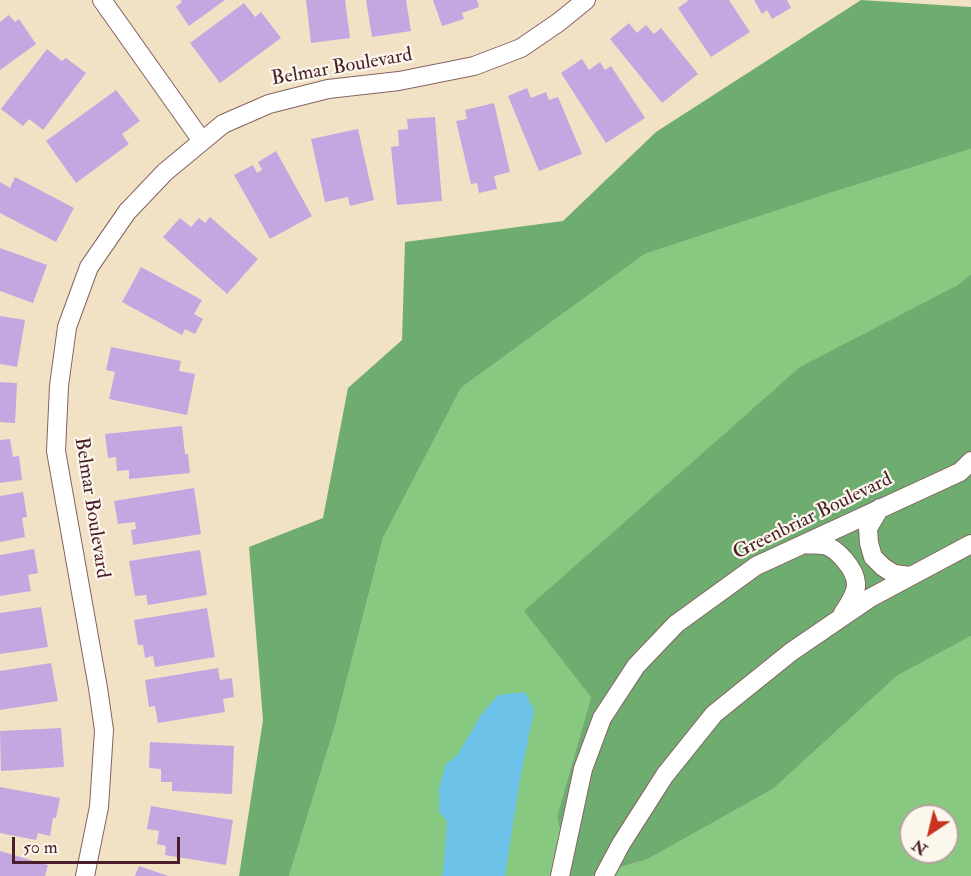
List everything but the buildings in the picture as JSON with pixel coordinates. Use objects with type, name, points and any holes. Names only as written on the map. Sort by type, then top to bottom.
[{"type":"street","points":[[102,0],[202,141]]},
{"type":"street","name":"Belmar Boulevard","points":[[85,876],[99,807],[104,730],[99,688],[56,451],[58,386],[67,327],[89,267],[127,212],[165,172],[223,124],[268,104],[328,89],[399,81],[474,66],[521,48],[586,0]]},
{"type":"street","name":"Greenbriar Boulevard","points":[[560,876],[583,769],[602,718],[636,666],[676,624],[756,566],[960,472],[971,461]]},
{"type":"street","points":[[880,508],[868,528],[868,543],[873,557],[894,574],[910,576]]},
{"type":"street","points":[[803,544],[825,545],[844,559],[852,570],[856,584],[852,599],[838,619]]},
{"type":"street","points":[[604,876],[621,844],[665,775],[714,714],[791,652],[838,619],[870,598],[971,544]]},
{"type":"green space","points":[[861,0],[971,7],[971,149],[645,254],[461,388],[383,538],[335,726],[289,876],[239,876],[263,720],[249,547],[323,518],[348,388],[402,340],[405,242],[563,221],[656,132]]},
{"type":"green space","points":[[971,149],[971,274],[956,286],[591,697],[557,816],[570,876],[289,876],[335,726],[383,538],[461,388],[645,254]]},
{"type":"green space","points":[[971,274],[971,636],[897,676],[773,789],[648,859],[592,876],[570,876],[557,816],[591,697],[524,611],[800,367],[956,286]]},
{"type":"green space","points":[[971,636],[971,876],[592,876],[648,859],[773,789],[897,676]]},
{"type":"water","points":[[525,692],[534,711],[520,779],[505,876],[441,876],[447,821],[439,812],[439,790],[445,766],[458,754],[481,715],[498,695]]}]
